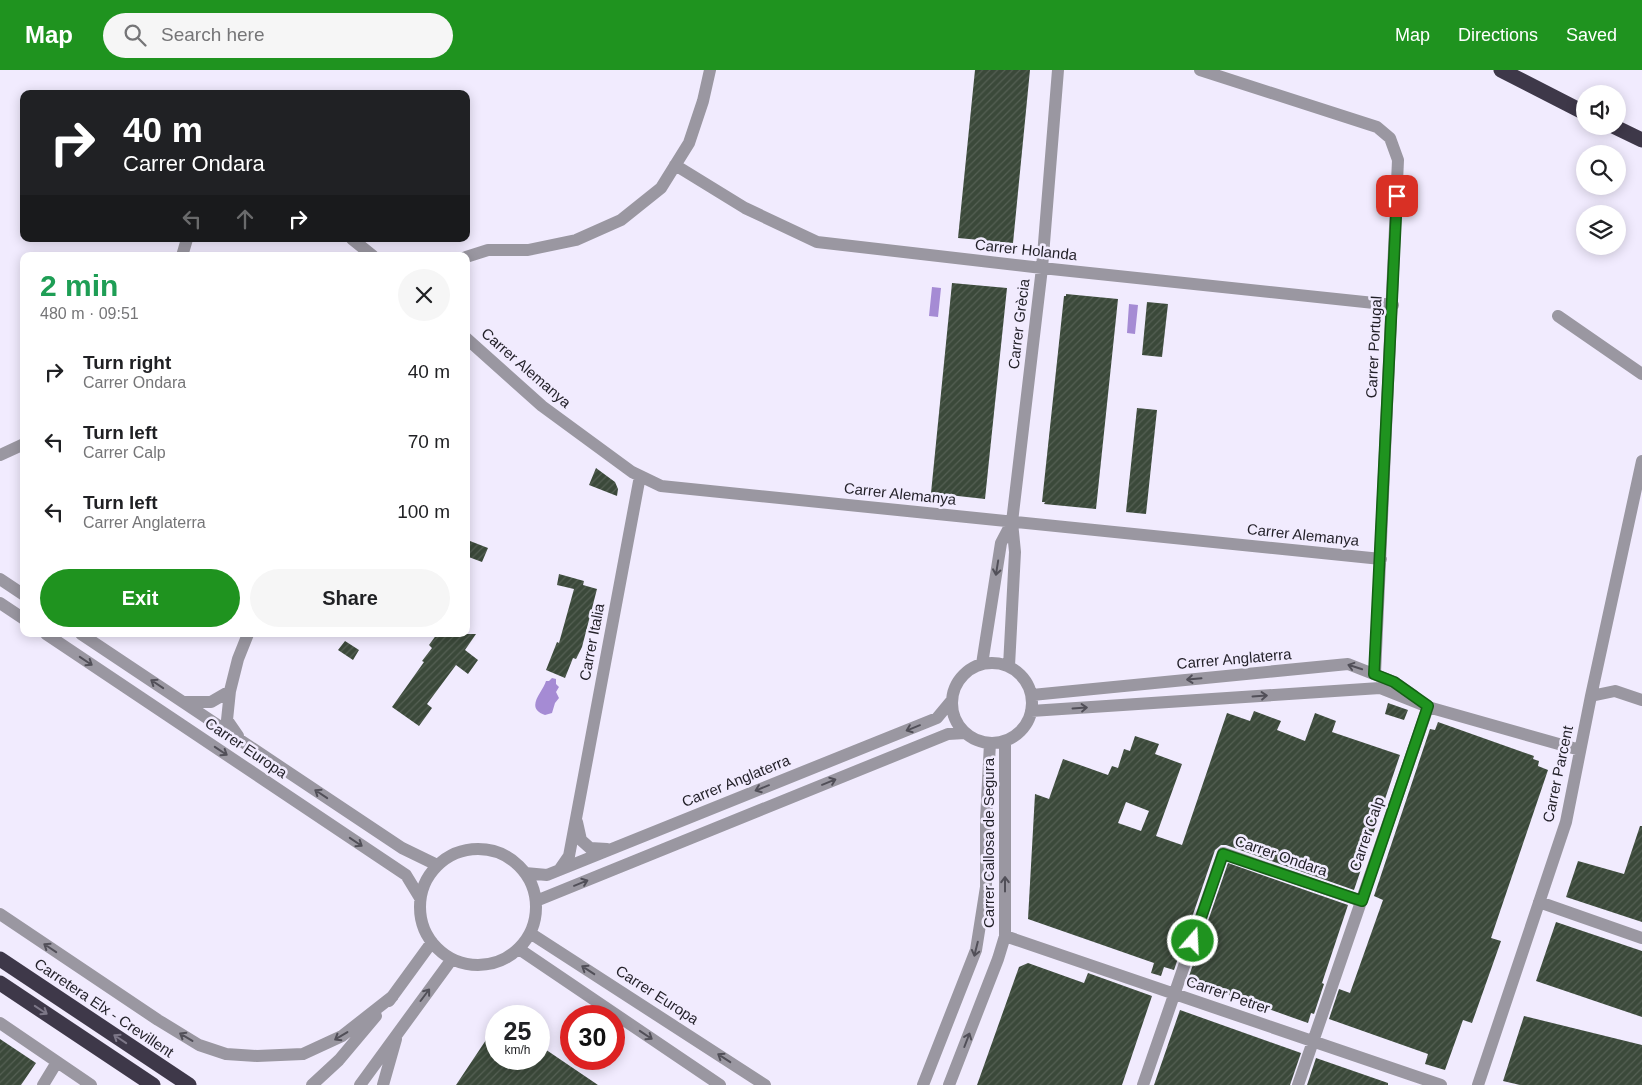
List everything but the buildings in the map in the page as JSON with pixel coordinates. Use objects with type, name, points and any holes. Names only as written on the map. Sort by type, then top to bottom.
[{"type":"highway","points":[[1501,70],[1576,108]]},
{"type":"highway","points":[[1626,132],[1642,140]]},
{"type":"highway","name":"Carretera Elx - Crevillent","points":[[0,959],[190,1085]]},
{"type":"highway","points":[[0,983],[153,1085]]},
{"type":"street","points":[[470,256],[488,250],[528,250],[576,240],[621,220],[661,188],[689,143],[703,101],[710,70]]},
{"type":"street","name":"Carrer Grècia","points":[[1009,666],[1015,552],[1012,522],[1042,268],[1058,70]]},
{"type":"street","name":"Carrer Portugal","points":[[1200,70],[1377,128],[1390,138],[1398,160],[1393,305],[1374,674]]},
{"type":"street","name":"Carrer Holanda","points":[[675,165],[744,208],[817,242],[1393,305]]},
{"type":"street","points":[[356,242],[368,252]]},
{"type":"street","points":[[1558,316],[1642,374]]},
{"type":"street","name":"Carrer Alemanya","points":[[470,342],[542,406],[632,472],[661,486],[1380,560]]},
{"type":"street","points":[[0,455],[20,446]]},
{"type":"street","name":"Carrer Parcent","points":[[1478,1085],[1566,822],[1642,461]]},
{"type":"street","name":"Carrer Italia","points":[[560,869],[569,856],[640,476]]},
{"type":"street","name":"Carrer Grècia","points":[[982,664],[1001,542],[1012,522]]},
{"type":"street","points":[[0,579],[20,592]]},
{"type":"street","points":[[0,603],[20,616]]},
{"type":"street","name":"Carrer Europa","points":[[50,637],[406,875],[420,898]]},
{"type":"street","name":"Carrer Europa","points":[[86,637],[402,848],[437,864]]},
{"type":"street","points":[[240,740],[227,720],[230,691],[238,659],[247,637]]},
{"type":"street","points":[[993,663],[1009,666],[1020,674],[1028,684],[1032,695],[1031,712],[1023,729],[1005,741],[990,743],[977,740],[965,732],[957,723],[953,712],[952,700],[958,680],[972,668],[982,664],[993,663]]},
{"type":"street","name":"Carrer Anglaterra","points":[[1032,695],[1348,664],[1394,682],[1428,706]]},
{"type":"street","points":[[1031,712],[1380,688],[1428,706],[1580,750]]},
{"type":"street","points":[[184,702],[210,702],[230,691]]},
{"type":"street","points":[[1591,696],[1615,691],[1642,700]]},
{"type":"street","name":"Carrer Anglaterra","points":[[525,872],[547,875],[612,849],[936,718],[952,700]]},
{"type":"street","name":"Carrer Calp","points":[[1298,1085],[1428,706]]},
{"type":"street","points":[[536,901],[948,734],[965,732]]},
{"type":"street","name":"Carrer Callosa de Segura","points":[[949,1085],[998,959],[1005,936],[1005,741]]},
{"type":"street","name":"Carrer Callosa de Segura","points":[[922,1085],[976,950],[986,888],[986,820],[990,743]]},
{"type":"street","name":"Carrer Italia","points":[[576,814],[581,840],[590,848],[612,849]]},
{"type":"street","points":[[470,848],[489,849],[508,856],[525,872],[534,890],[536,909],[530,933],[519,949],[501,961],[474,965],[452,959],[437,948],[420,918],[420,898],[426,880],[437,864],[456,852],[470,848]]},
{"type":"street","name":"Carrer Ondara","points":[[1143,1085],[1223,854],[1362,901]]},
{"type":"street","points":[[1539,902],[1642,938]]},
{"type":"street","points":[[0,914],[158,1020],[199,1045],[226,1054],[257,1056],[303,1054],[342,1036],[393,996]]},
{"type":"street","name":"Carrer Europa","points":[[530,933],[765,1085]]},
{"type":"street","name":"Carrer Petrer","points":[[1005,936],[1441,1085]]},
{"type":"street","points":[[312,1085],[339,1060],[393,996],[432,942]]},
{"type":"street","points":[[519,949],[720,1085]]},
{"type":"street","points":[[360,1085],[452,959]]},
{"type":"street","points":[[0,1023],[91,1085]]},
{"type":"street","points":[[383,1085],[399,1030]]},
{"type":"street","points":[[43,1085],[57,1062]]},
{"type":"shaded area","points":[[932,287],[941,288],[938,317],[929,316]]},
{"type":"shaded area","points":[[1129,304],[1138,305],[1135,334],[1127,333]]},
{"type":"shaded area","points":[[552,678],[556,679],[556,684],[559,687],[556,692],[559,698],[555,703],[552,713],[545,715],[539,712],[535,704],[546,681]]},
{"type":"route","points":[[1193,941],[1223,854],[1362,901],[1428,706],[1394,682],[1374,674],[1397,196]]}]
